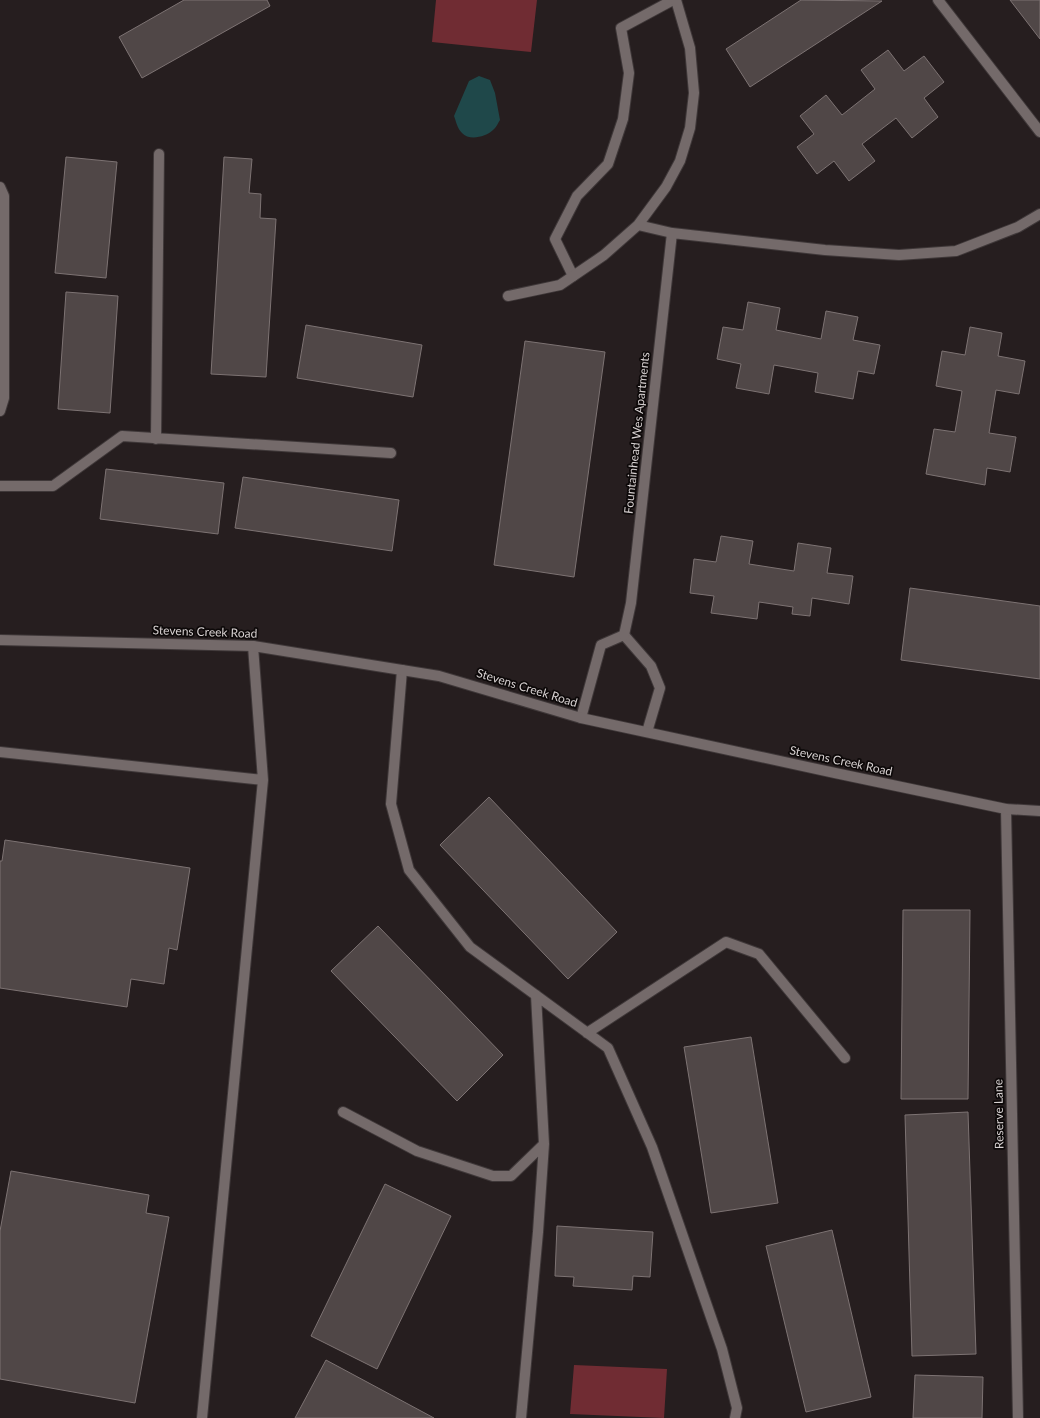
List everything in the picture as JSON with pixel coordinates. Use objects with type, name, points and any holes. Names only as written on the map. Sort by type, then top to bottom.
[{"type":"street","points":[[508,296],[560,285],[604,255],[638,225],[666,187],[680,161],[690,128],[694,93],[690,48],[674,0],[621,28],[629,73],[623,119],[608,164],[577,196],[555,239],[573,276]]},
{"type":"street","points":[[938,0],[1040,132]]},
{"type":"street","points":[[156,438],[159,154]]},
{"type":"street","points":[[0,187],[4,196],[4,398],[0,411]]},
{"type":"street","points":[[638,225],[672,233],[825,250],[899,255],[956,251],[1018,227],[1040,214]]},
{"type":"street","name":"Fountainhead Wes Apartments","points":[[624,635],[631,604],[672,233]]},
{"type":"street","points":[[0,486],[53,486],[122,436],[391,454]]},
{"type":"street","points":[[581,718],[601,645],[624,635],[651,666],[660,688],[647,732]]},
{"type":"street","name":"Stevens Creek Road","points":[[0,640],[253,646],[439,676],[581,718],[1006,809],[1040,811]]},
{"type":"street","points":[[202,1418],[263,780],[253,646]]},
{"type":"street","points":[[402,670],[392,804],[409,870],[470,947],[608,1048],[652,1147],[722,1349],[737,1408],[735,1418]]},
{"type":"street","points":[[0,752],[263,780]]},
{"type":"street","name":"Reserve Lane","points":[[1006,809],[1018,1418]]},
{"type":"street","points":[[587,1033],[726,942],[758,954],[845,1058]]},
{"type":"street","points":[[521,1418],[538,1232],[544,1144],[536,995]]},
{"type":"street","points":[[343,1112],[417,1151],[493,1176],[511,1176],[544,1144]]},
{"type":"shaded area","points":[[436,0],[537,0],[531,52],[432,42]]},
{"type":"shaded area","points":[[574,1365],[667,1369],[664,1418],[570,1414]]},
{"type":"water","points":[[479,76],[490,80],[495,93],[500,120],[496,127],[486,135],[469,137],[460,131],[454,116],[469,81]]},
{"type":"building","points":[[184,0],[267,0],[270,6],[142,78],[119,37]]},
{"type":"building","points":[[801,0],[882,1],[750,87],[726,49]]},
{"type":"building","points":[[1010,0],[1040,0],[1040,39]]},
{"type":"building","points":[[888,50],[904,71],[924,56],[944,82],[924,98],[938,117],[912,138],[896,118],[862,144],[875,161],[849,181],[834,161],[817,174],[797,147],[814,134],[800,116],[826,95],[842,115],[875,89],[861,70]]},
{"type":"building","points":[[66,157],[117,162],[106,278],[55,273]]},
{"type":"building","points":[[224,157],[252,159],[249,193],[261,194],[260,218],[276,219],[266,377],[211,374]]},
{"type":"building","points":[[66,292],[118,296],[110,413],[58,409]]},
{"type":"building","points":[[748,302],[780,308],[776,330],[821,339],[826,311],[858,317],[853,340],[880,345],[874,374],[858,371],[853,399],[815,392],[818,373],[774,365],[769,394],[736,388],[741,364],[717,359],[723,327],[743,330]]},
{"type":"building","points":[[306,325],[422,345],[413,397],[297,378]]},
{"type":"building","points":[[970,327],[1002,333],[998,356],[1025,361],[1019,394],[996,390],[989,433],[1016,437],[1010,472],[987,468],[985,485],[926,474],[934,429],[955,432],[962,391],[936,386],[942,351],[965,355]]},
{"type":"building","points":[[525,341],[605,352],[574,577],[494,565]]},
{"type":"building","points":[[106,469],[224,483],[218,534],[100,519]]},
{"type":"building","points":[[243,477],[399,500],[392,551],[235,528]]},
{"type":"building","points":[[721,536],[753,541],[749,564],[794,571],[798,543],[831,548],[827,573],[853,576],[849,604],[812,598],[810,616],[792,614],[793,607],[759,602],[757,619],[711,613],[714,596],[690,593],[694,559],[716,562]]},
{"type":"building","points":[[910,588],[1040,606],[1040,679],[901,660]]},
{"type":"building","points":[[489,797],[617,932],[568,979],[440,845]]},
{"type":"building","points":[[5,840],[190,868],[177,950],[169,948],[164,984],[131,979],[127,1007],[0,988],[0,861],[2,861]]},
{"type":"building","points":[[903,910],[970,910],[968,1099],[901,1099]]},
{"type":"building","points":[[378,926],[503,1055],[457,1101],[331,971]]},
{"type":"building","points":[[751,1037],[778,1203],[711,1213],[684,1047]]},
{"type":"building","points":[[968,1112],[976,1354],[912,1356],[905,1115]]},
{"type":"building","points":[[11,1171],[149,1195],[146,1213],[169,1217],[135,1403],[0,1379],[0,1231]]},
{"type":"building","points":[[385,1184],[451,1216],[377,1369],[311,1336]]},
{"type":"building","points":[[557,1226],[653,1232],[650,1277],[633,1276],[632,1290],[573,1286],[574,1277],[555,1276]]},
{"type":"building","points":[[832,1230],[871,1397],[806,1412],[766,1246]]},
{"type":"building","points":[[326,1360],[434,1418],[295,1418]]},
{"type":"building","points":[[915,1375],[983,1377],[982,1418],[913,1418]]}]
